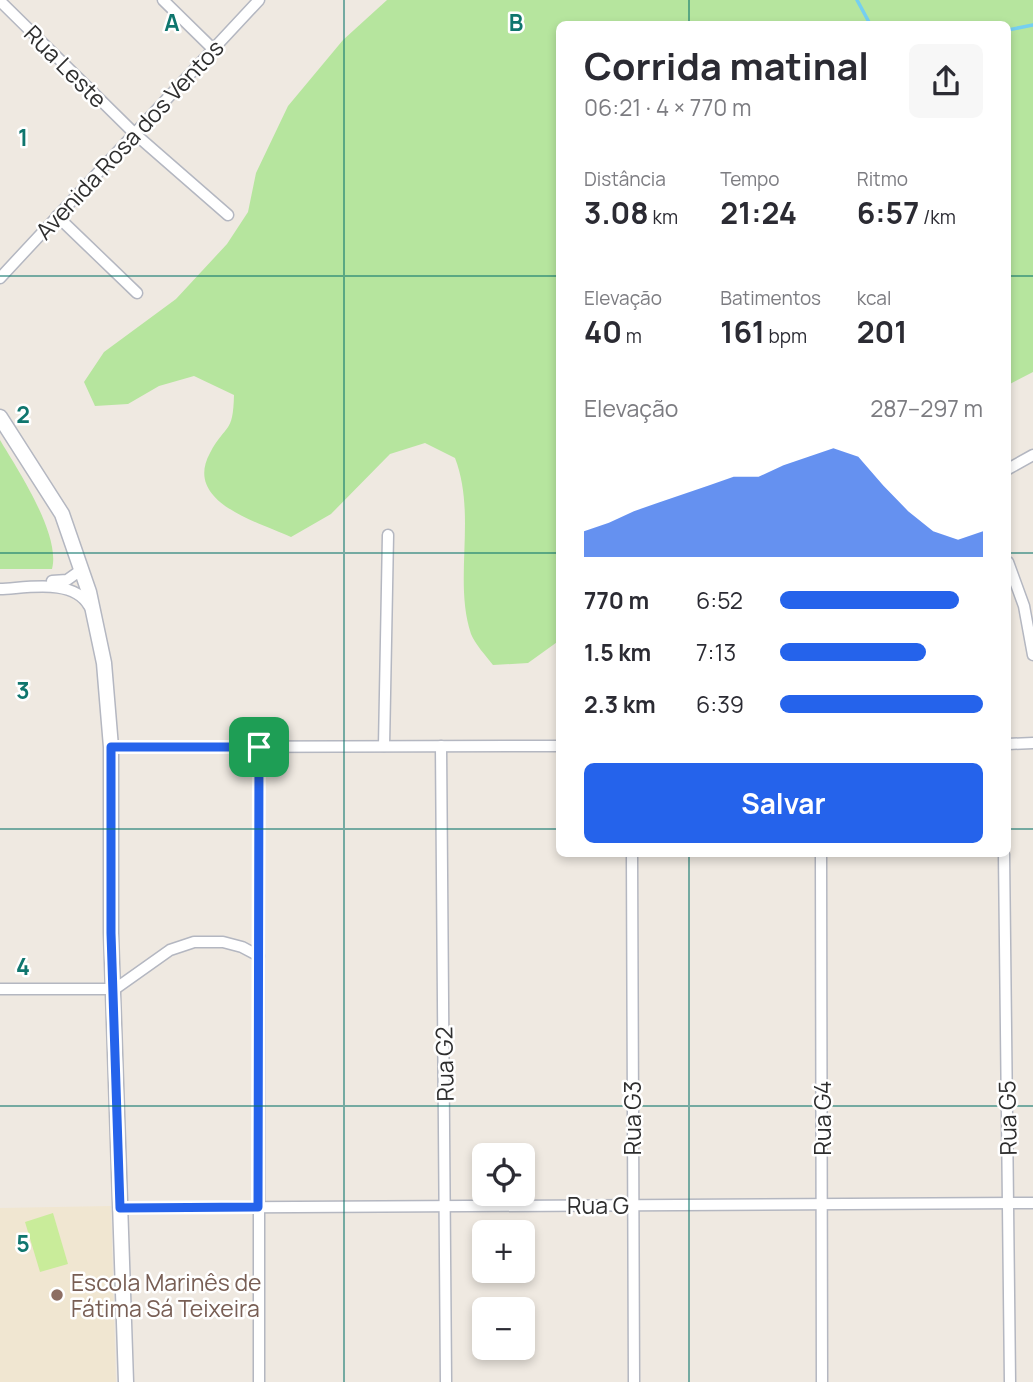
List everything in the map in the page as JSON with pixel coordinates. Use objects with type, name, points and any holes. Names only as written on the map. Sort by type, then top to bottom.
[{"type":"street","points":[[163,0],[213,49]]},
{"type":"street","name":"Avenida Rosa dos Ventos","points":[[0,278],[259,0]]},
{"type":"street","name":"Rua Leste","points":[[0,1],[134,133],[228,215]]},
{"type":"street","points":[[57,216],[137,293]]},
{"type":"street","points":[[0,417],[62,514],[94,614],[104,663],[111,747],[111,933],[115,989],[126,1382]]},
{"type":"street","points":[[1011,467],[1033,455]]},
{"type":"street","points":[[384,746],[388,535]]},
{"type":"street","points":[[66,584],[81,570]]},
{"type":"street","points":[[1011,570],[1024,606],[1033,655]]},
{"type":"street","points":[[0,582],[20,585]]},
{"type":"street","points":[[0,589],[20,585],[66,584],[85,598],[94,614]]},
{"type":"street","points":[[541,746],[556,737]]},
{"type":"street","points":[[1011,744],[1033,743]]},
{"type":"street","name":"Rua G2","points":[[441,746],[446,1382]]},
{"type":"street","points":[[111,747],[556,746]]},
{"type":"street","points":[[259,747],[259,1382]]},
{"type":"street","name":"Rua G3","points":[[632,857],[634,1382]]},
{"type":"street","name":"Rua G4","points":[[821,857],[822,1382]]},
{"type":"street","name":"Rua G5","points":[[1004,857],[1010,1382]]},
{"type":"street","points":[[0,989],[115,989],[170,950],[194,942],[223,942],[242,947],[259,956]]},
{"type":"street","name":"Rua G","points":[[120,1208],[1033,1203]]},
{"type":"shaded area","name":"Escola Marinês de Fátima Sá Teixeira","points":[[111,1206],[116,1382],[0,1382],[0,1208]]},
{"type":"green space","points":[[387,0],[1033,0],[1033,372],[1011,383],[1011,21],[556,21],[556,643],[528,663],[493,665],[473,638],[466,613],[464,502],[455,458],[425,443],[390,454],[331,514],[291,537],[228,508],[215,497],[207,485],[204,470],[210,453],[230,423],[234,395],[194,376],[159,386],[128,404],[95,406],[84,382],[104,352],[176,299],[227,244],[248,212],[256,173],[288,106],[343,40]]},
{"type":"green space","points":[[0,440],[27,485],[44,521],[53,555],[52,569],[0,569]]},
{"type":"green space","points":[[53,1213],[68,1264],[40,1272],[25,1222]]},
{"type":"waterway","points":[[857,0],[868,21]]},
{"type":"waterway","points":[[1011,29],[1033,25]]},
{"type":"place","name":"Escola Marinês de Fátima Sá Teixeira","points":[[57,1295]]},
{"type":"route","points":[[111,747],[259,747],[258,1207],[120,1208],[115,989],[111,933],[111,747]]}]
